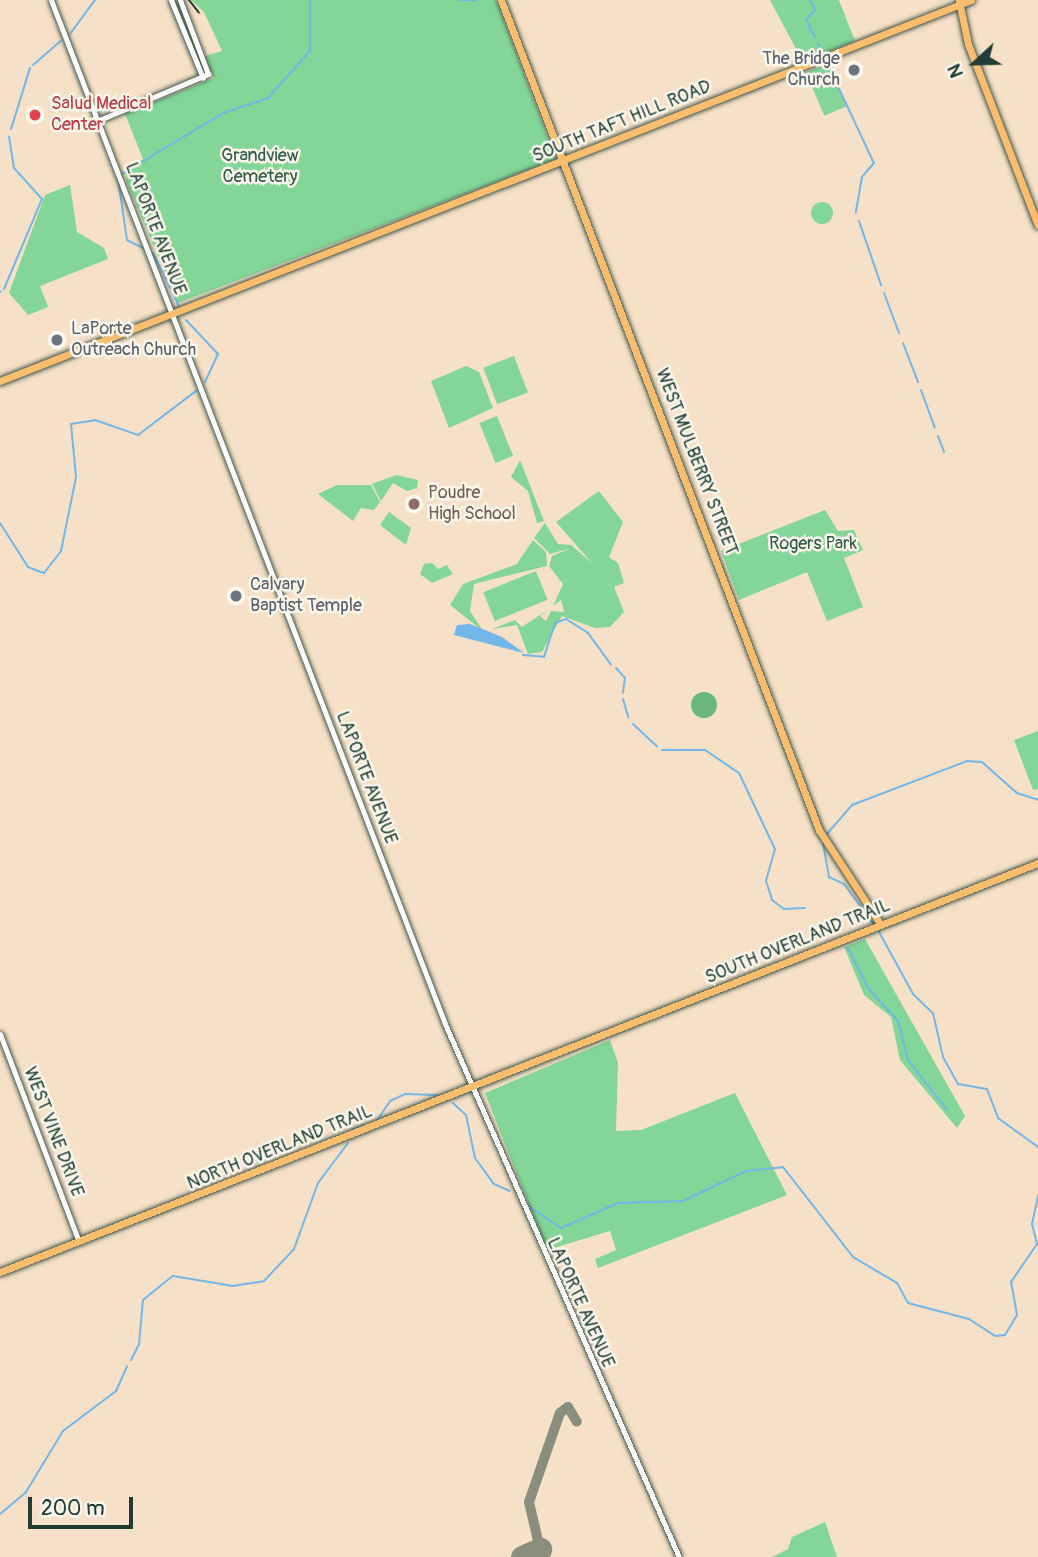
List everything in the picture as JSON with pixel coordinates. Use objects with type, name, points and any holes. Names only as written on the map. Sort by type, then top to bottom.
[{"type":"main road","name":"WEST MULBERRY STREET","points":[[502,0],[825,841],[878,927]]},
{"type":"main road","name":"SOUTH TAFT HILL ROAD","points":[[0,381],[564,162],[960,2],[971,0]]},
{"type":"main road","points":[[960,2],[968,44],[1038,225]]},
{"type":"main road","name":"SOUTH OVERLAND TRAIL","points":[[570,1050],[1038,863]]},
{"type":"main road","name":"NORTH OVERLAND TRAIL","points":[[0,1272],[570,1050]]},
{"type":"street","name":"LAPORTE AVENUE","points":[[51,0],[472,1089],[679,1557]]},
{"type":"street","points":[[171,0],[205,76]]},
{"type":"street","points":[[180,0],[205,76]]},
{"type":"street","points":[[97,121],[205,76]]},
{"type":"street","name":"WEST VINE DRIVE","points":[[0,1034],[79,1242]]},
{"type":"green space","name":"Grandview Cemetery","points":[[191,0],[496,0],[556,159],[178,303],[127,183],[125,172],[143,159],[125,114],[214,78],[205,56],[222,51],[204,12]]},
{"type":"green space","points":[[770,0],[839,0],[855,41],[803,62]]},
{"type":"green space","points":[[828,63],[846,106],[824,116],[806,72]]},
{"type":"green space","points":[[70,185],[77,232],[104,248],[108,259],[40,286],[48,307],[28,315],[9,293],[45,195]]},
{"type":"green space","points":[[822,202],[832,209],[833,213],[826,223],[822,224],[812,217],[811,213],[818,203]]},
{"type":"green space","points":[[514,356],[528,392],[497,404],[483,368]]},
{"type":"green space","points":[[466,366],[479,372],[493,408],[449,428],[431,381]]},
{"type":"green space","points":[[497,416],[513,456],[495,463],[479,423]]},
{"type":"green space","points":[[520,460],[544,521],[537,523],[528,491],[511,477]]},
{"type":"green space","points":[[396,475],[418,480],[417,488],[407,491],[393,483],[381,501],[372,484]]},
{"type":"green space","points":[[337,485],[371,485],[380,502],[374,510],[361,508],[353,521],[318,494]]},
{"type":"green space","points":[[599,491],[623,522],[609,557],[618,563],[624,583],[614,587],[624,612],[610,627],[595,628],[562,616],[542,652],[528,654],[517,625],[492,629],[515,620],[522,627],[549,609],[540,616],[546,621],[551,611],[564,612],[561,600],[553,606],[563,584],[549,566],[552,556],[571,548],[550,554],[534,538],[545,523],[558,544],[571,545],[592,563],[556,522]]},
{"type":"green space","name":"Rogers Park","points":[[825,510],[838,531],[854,530],[863,550],[844,558],[863,607],[827,621],[807,572],[739,600],[721,551]]},
{"type":"green space","points":[[389,512],[411,528],[406,545],[380,525]]},
{"type":"green space","points":[[533,540],[546,552],[547,566],[474,584],[470,611],[483,631],[450,605],[463,584],[517,564]]},
{"type":"green space","points":[[432,563],[438,569],[447,565],[453,574],[432,583],[420,574],[424,564]]},
{"type":"green space","points":[[536,571],[548,600],[495,621],[483,592]]},
{"type":"green space","points":[[704,692],[713,696],[717,705],[713,714],[704,718],[695,714],[691,705],[695,696]]},
{"type":"green space","points":[[1038,731],[1038,789],[1033,790],[1014,740]]},
{"type":"green space","points":[[865,939],[965,1116],[957,1128],[900,1060],[891,1017],[864,995],[844,947]]},
{"type":"green space","points":[[610,1040],[618,1063],[616,1131],[641,1130],[735,1093],[787,1195],[598,1268],[595,1259],[616,1250],[610,1231],[547,1250],[485,1093]]},
{"type":"green space","points":[[825,1522],[837,1557],[772,1557],[788,1549],[792,1537]]},
{"type":"water","points":[[470,624],[502,637],[524,653],[454,635],[457,625]]},
{"type":"waterway","points":[[70,34],[95,0]]},
{"type":"waterway","points":[[122,174],[223,113],[268,98],[310,51],[310,0]]},
{"type":"waterway","points":[[459,0],[476,0]]},
{"type":"waterway","points":[[810,0],[815,10],[806,20],[815,38]]},
{"type":"waterway","points":[[33,65],[61,41]]},
{"type":"waterway","points":[[818,44],[820,48]]},
{"type":"waterway","points":[[828,65],[874,163],[862,177],[856,212]]},
{"type":"waterway","points":[[11,129],[30,68]]},
{"type":"waterway","points":[[4,289],[42,199],[14,168],[9,136]]},
{"type":"waterway","points":[[118,179],[127,240],[143,248]]},
{"type":"waterway","points":[[859,221],[881,285]]},
{"type":"waterway","points":[[153,253],[179,306]]},
{"type":"waterway","points":[[884,293],[899,333]]},
{"type":"waterway","points":[[186,320],[218,354],[205,382]]},
{"type":"waterway","points":[[903,343],[918,382]]},
{"type":"waterway","points":[[921,390],[935,428]]},
{"type":"waterway","points":[[0,523],[28,567],[44,573],[61,551],[76,477],[71,424],[95,420],[138,435],[196,391]]},
{"type":"waterway","points":[[938,436],[944,452]]},
{"type":"waterway","points":[[523,655],[544,657],[555,623],[566,619],[588,633],[611,665]]},
{"type":"waterway","points":[[616,668],[625,678],[623,693]]},
{"type":"waterway","points":[[623,699],[628,717]]},
{"type":"waterway","points":[[633,724],[657,746]]},
{"type":"waterway","points":[[662,750],[705,750],[739,773],[775,849],[766,881],[772,900],[784,909],[805,908]]},
{"type":"waterway","points":[[826,835],[852,805],[967,761],[982,762],[1017,793],[1038,800]]},
{"type":"waterway","points":[[823,843],[829,877],[844,884],[875,926]]},
{"type":"waterway","points":[[878,930],[913,994],[933,1013],[943,1057],[958,1084],[987,1089],[998,1118],[1038,1147]]},
{"type":"waterway","points":[[848,948],[868,988],[898,1021],[908,1060],[947,1110]]},
{"type":"waterway","points":[[378,1119],[390,1101],[405,1094],[437,1095]]},
{"type":"waterway","points":[[453,1103],[466,1115],[475,1158],[494,1184],[510,1191]]},
{"type":"waterway","points":[[352,1130],[363,1125]]},
{"type":"waterway","points":[[131,1360],[139,1344],[143,1300],[173,1276],[233,1286],[264,1281],[294,1249],[318,1183],[348,1143]]},
{"type":"waterway","points":[[527,1205],[561,1228],[618,1203],[683,1201],[746,1171],[783,1167],[853,1257],[897,1283],[908,1303],[969,1319],[995,1336],[1005,1335],[1017,1315],[1011,1282],[1037,1244],[1032,1224],[1038,1195]]},
{"type":"waterway","points":[[0,1514],[26,1492],[63,1431],[116,1391],[127,1366]]},
{"type":"taxiway","points":[[540,1549],[529,1502],[560,1413],[568,1407],[577,1422]]},
{"type":"runway","points":[[522,1557],[540,1549]]},
{"type":"tram line","points":[[189,0],[199,13]]},
{"type":"place","name":"The Bridge Church","points":[[854,70]]},
{"type":"place","name":"Salud Medical Center","points":[[35,115]]},
{"type":"place","name":"LaPorte Outreach Church","points":[[57,340]]},
{"type":"place","name":"Poudre High School","points":[[414,504]]},
{"type":"place","name":"Calvary Baptist Temple","points":[[236,596]]}]
